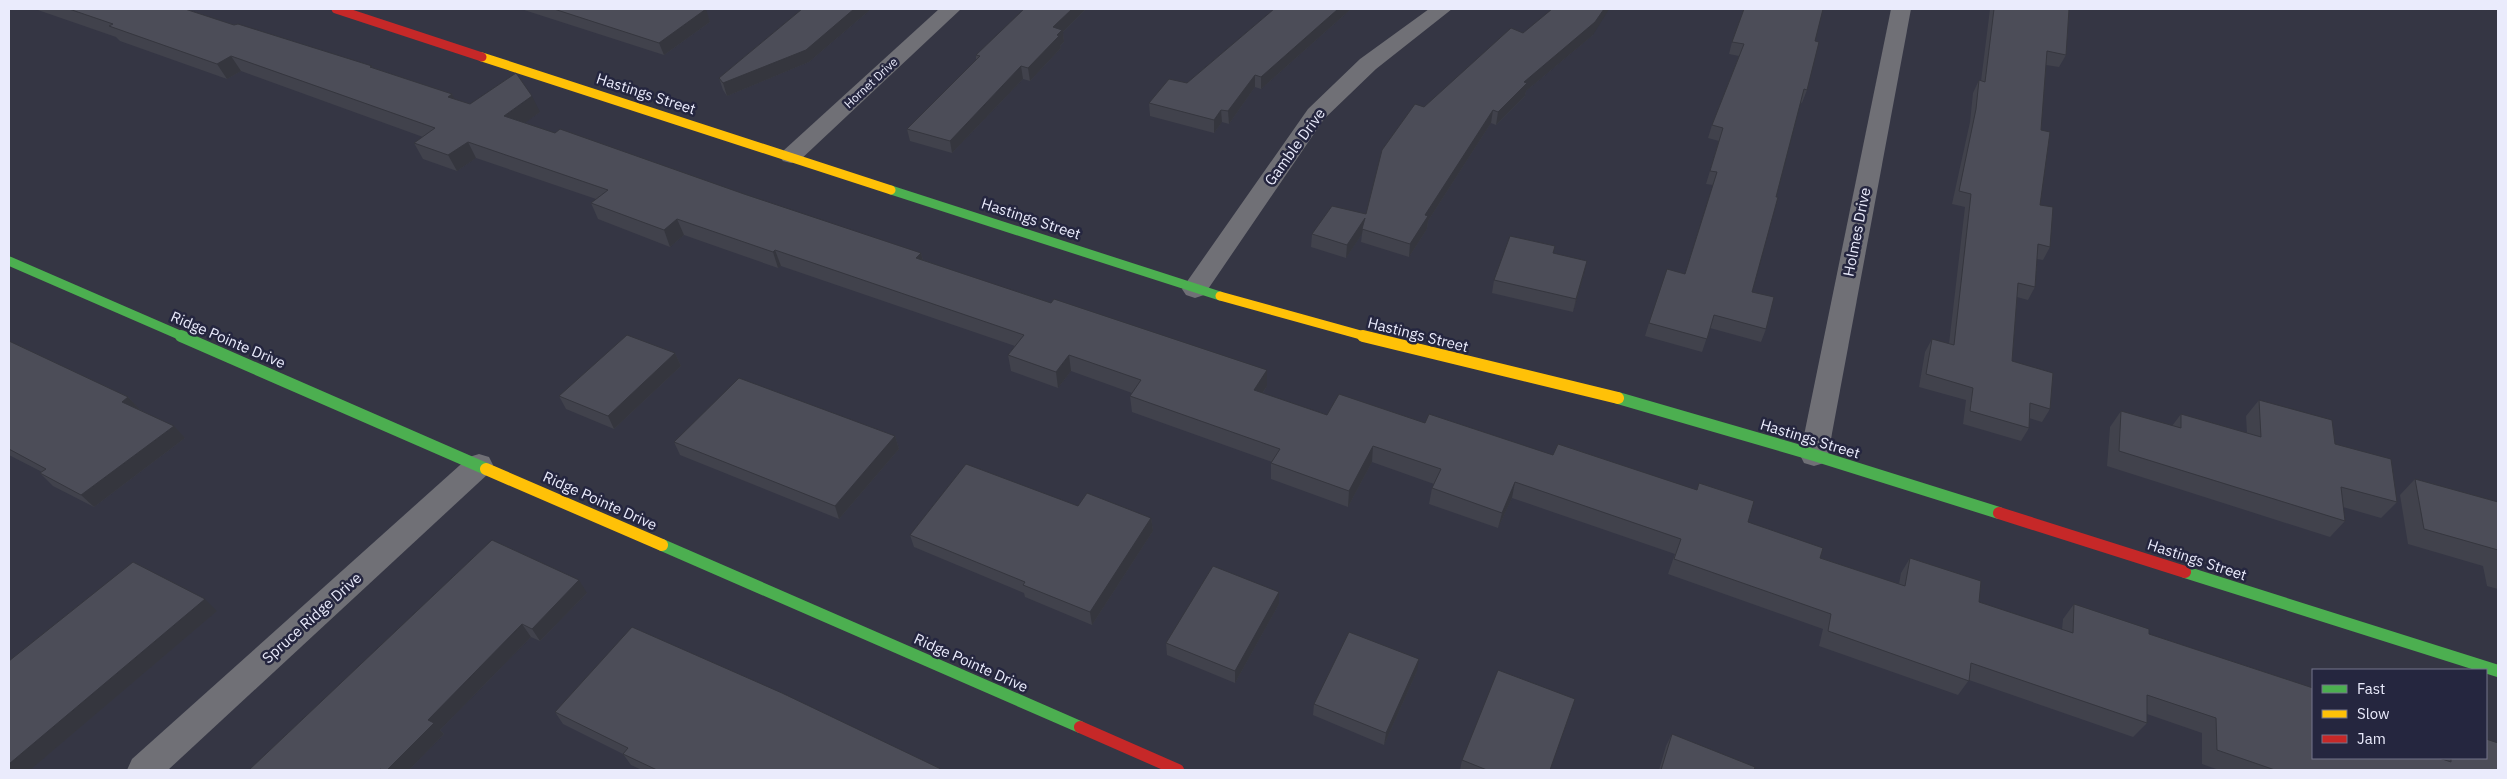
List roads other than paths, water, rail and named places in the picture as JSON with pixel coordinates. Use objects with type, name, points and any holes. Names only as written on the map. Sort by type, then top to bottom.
[{"type":"street","name":"Hornet Drive","points":[[791,156],[951,9]]},
{"type":"street","name":"Gamble Drive","points":[[1195,289],[1316,114],[1368,64],[1442,9]]},
{"type":"street","name":"Holmes Drive","points":[[1814,455],[1901,9]]},
{"type":"street","name":"Hastings Street","points":[[346,10],[1195,289],[1358,335],[1645,405],[1814,455],[2498,671]]},
{"type":"street","name":"Ridge Pointe Drive","points":[[9,261],[1178,770]]},
{"type":"street","name":"Spruce Ridge Drive","points":[[144,770],[479,465]]}]
